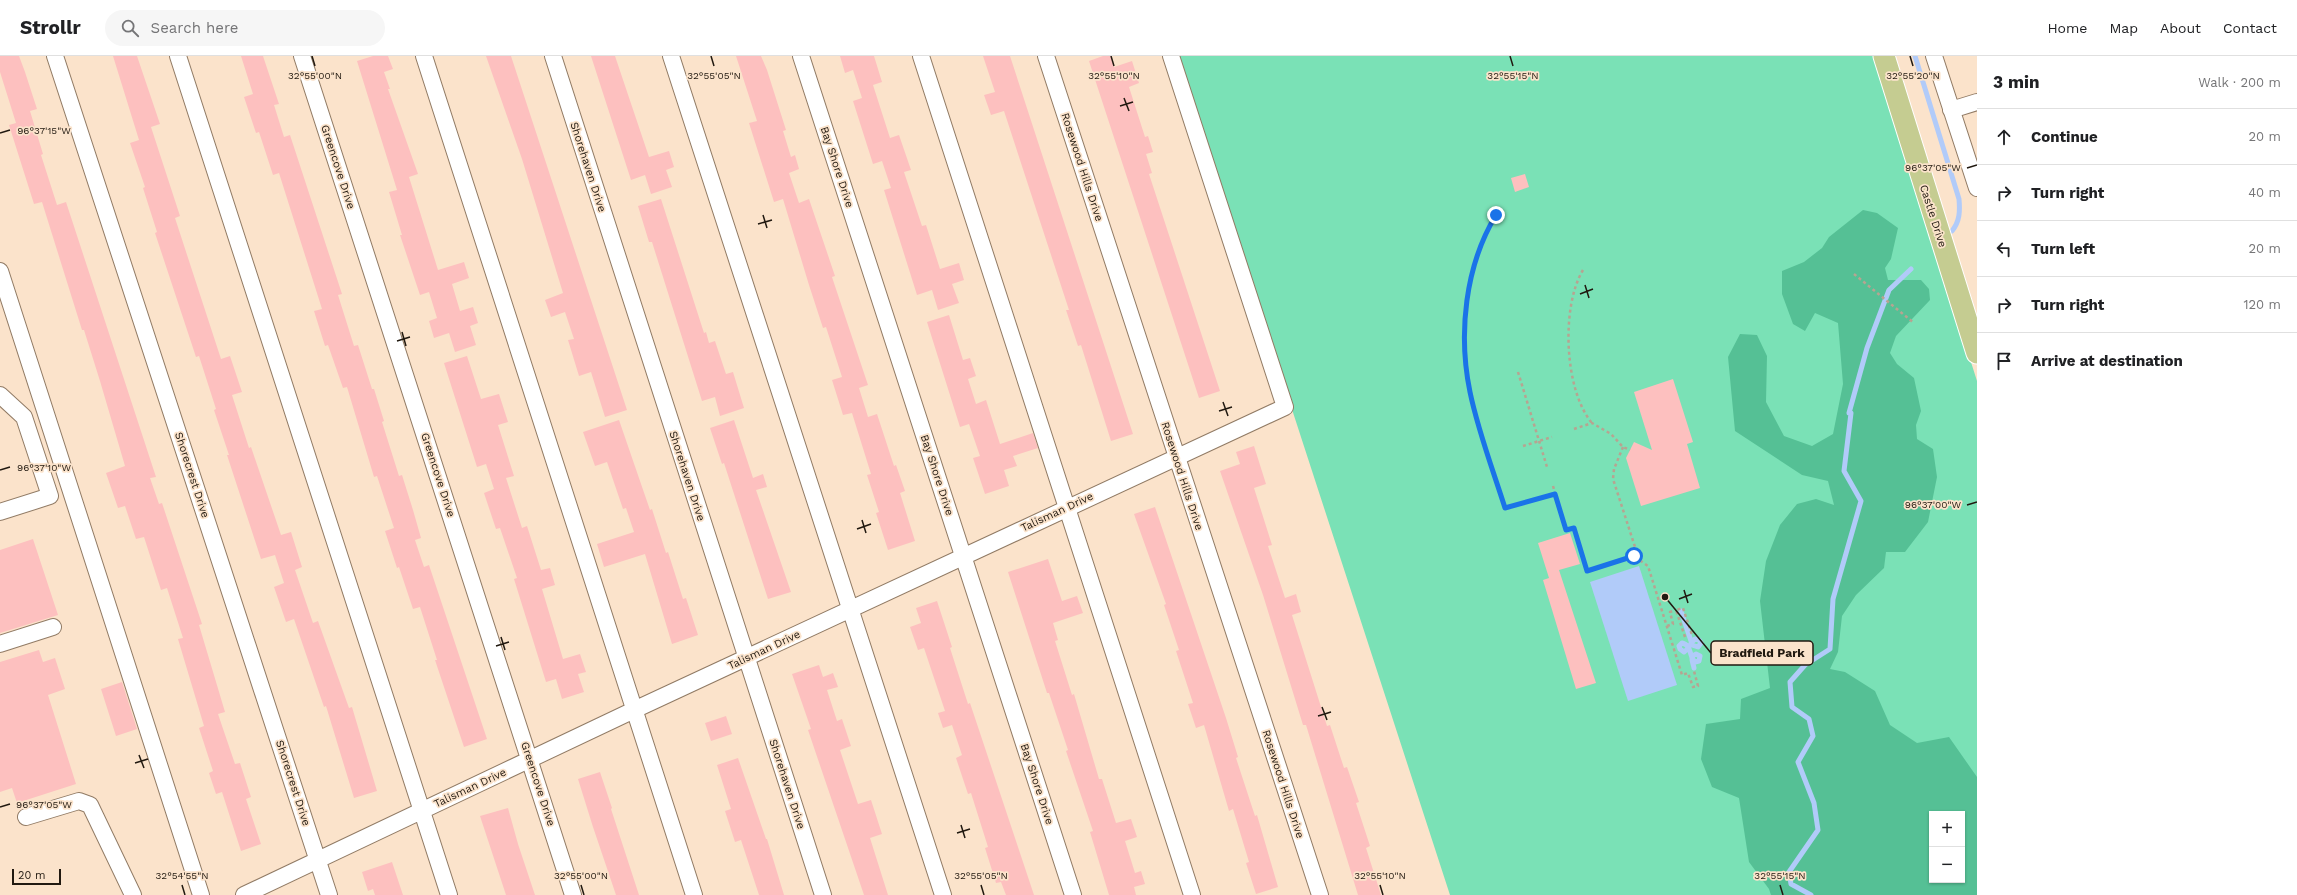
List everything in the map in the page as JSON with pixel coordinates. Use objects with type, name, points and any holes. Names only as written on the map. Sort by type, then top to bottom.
[{"type":"main road","name":"Castle Drive","points":[[1884,56],[1977,353]]},
{"type":"street","name":"Shorecrest Drive","points":[[55,56],[329,895]]},
{"type":"street","points":[[178,56],[449,895]]},
{"type":"street","name":"Greencove Drive","points":[[302,56],[573,895]]},
{"type":"street","points":[[424,56],[694,895]]},
{"type":"street","name":"Shorehaven Drive","points":[[552,56],[823,895]]},
{"type":"street","points":[[671,56],[943,895]]},
{"type":"street","name":"Bay Shore Drive","points":[[801,56],[1073,895]]},
{"type":"street","points":[[921,56],[1192,895]]},
{"type":"street","name":"Rosewood Hills Drive","points":[[1046,56],[1175,458],[1320,895]]},
{"type":"street","name":"Talisman Drive","points":[[244,895],[634,710],[963,557],[1066,507],[1285,407],[1171,56]]},
{"type":"street","points":[[1934,56],[1977,188]]},
{"type":"street","points":[[1951,110],[1977,102]]},
{"type":"street","points":[[0,271],[202,895]]},
{"type":"street","points":[[0,395],[24,417],[50,496],[0,512]]},
{"type":"street","points":[[0,644],[53,627]]},
{"type":"street","points":[[26,817],[78,801],[90,805],[133,895]]},
{"type":"path","points":[[1496,215],[1482,241],[1472,273],[1465,333],[1470,390],[1505,508],[1555,494]]},
{"type":"path","points":[[1583,270],[1575,285],[1571,300],[1568,342],[1573,377],[1586,415],[1592,423],[1611,434],[1623,447],[1630,450]]},
{"type":"path","points":[[1854,274],[1914,323]]},
{"type":"path","points":[[1518,372],[1547,467]]},
{"type":"path","points":[[1574,429],[1592,423]]},
{"type":"path","points":[[1523,446],[1552,437]]},
{"type":"path","points":[[1623,447],[1614,469],[1613,479],[1636,550],[1634,556]]},
{"type":"path","points":[[1553,486],[1566,530],[1574,528],[1587,571],[1634,556]]},
{"type":"path","points":[[1634,556],[1648,566],[1682,675],[1688,673],[1693,687],[1698,686],[1694,671]]},
{"type":"path","points":[[1667,626],[1674,624],[1670,612],[1683,608],[1692,635]]},
{"type":"path","points":[[1676,610],[1685,637]]},
{"type":"green space","points":[[1177,56],[1874,56],[1977,381],[1977,895],[1450,895]]},
{"type":"green space","points":[[1863,210],[1877,213],[1898,228],[1891,259],[1885,268],[1888,280],[1921,280],[1929,289],[1930,300],[1896,336],[1890,353],[1897,364],[1914,378],[1921,411],[1916,425],[1917,439],[1933,449],[1937,477],[1928,522],[1905,552],[1886,552],[1884,568],[1856,595],[1842,616],[1838,652],[1830,669],[1845,672],[1875,691],[1890,725],[1917,743],[1949,737],[1977,777],[1977,895],[1771,895],[1769,889],[1749,862],[1739,798],[1712,787],[1701,759],[1706,724],[1740,719],[1741,699],[1770,688],[1760,601],[1766,561],[1780,525],[1797,504],[1816,499],[1834,505],[1828,481],[1802,475],[1735,431],[1728,357],[1740,334],[1757,335],[1767,356],[1766,402],[1784,436],[1812,446],[1833,434],[1843,384],[1838,323],[1815,313],[1805,331],[1793,324],[1782,294],[1782,271],[1804,262],[1822,248],[1829,237]]},
{"type":"water","points":[[1639,566],[1677,685],[1628,701],[1590,582]]},
{"type":"building","points":[[0,56],[19,56],[25,72],[37,109],[30,111],[43,154],[41,155],[57,205],[66,202],[156,477],[150,478],[159,504],[162,503],[202,624],[199,625],[225,712],[218,714],[235,764],[240,763],[251,797],[246,799],[261,844],[241,851],[222,792],[216,794],[209,773],[213,771],[199,728],[204,726],[178,639],[183,638],[167,588],[161,590],[144,537],[136,539],[125,506],[118,508],[106,473],[125,466],[84,330],[82,330],[42,202],[34,204],[9,125],[16,123],[0,72]]},
{"type":"building","points":[[113,56],[137,56],[160,124],[151,127],[180,216],[175,218],[221,359],[230,356],[242,392],[232,395],[249,448],[251,447],[281,535],[291,532],[302,567],[295,570],[313,623],[318,621],[349,708],[352,707],[377,791],[354,798],[326,706],[324,707],[294,619],[286,622],[274,587],[284,583],[275,555],[261,559],[227,455],[229,455],[214,410],[216,409],[199,356],[196,357],[155,233],[157,232],[143,188],[145,187],[130,143],[139,140]]},
{"type":"building","points":[[241,56],[263,56],[279,104],[274,105],[284,137],[290,135],[342,294],[338,295],[354,346],[358,345],[372,389],[374,389],[384,421],[382,422],[399,476],[402,475],[421,538],[415,540],[424,567],[429,565],[487,739],[464,747],[435,660],[437,660],[420,607],[413,609],[399,567],[397,568],[385,531],[394,528],[377,476],[374,477],[347,387],[343,388],[328,345],[325,346],[314,311],[322,309],[279,173],[273,175],[259,132],[256,133],[244,97],[253,94]]},
{"type":"building","points":[[373,56],[388,56],[393,69],[384,72],[390,89],[388,89],[418,174],[409,177],[438,270],[464,262],[469,278],[452,284],[460,311],[473,307],[478,323],[470,326],[476,345],[455,352],[449,333],[434,338],[429,321],[437,318],[429,292],[420,295],[400,235],[402,235],[389,192],[397,190],[357,61]]},
{"type":"building","points":[[486,56],[511,56],[627,410],[605,417],[591,372],[579,376],[568,340],[574,339],[565,312],[551,317],[545,300],[563,293],[522,159]]},
{"type":"building","points":[[591,56],[615,56],[649,157],[669,151],[674,167],[666,170],[672,187],[651,194],[645,175],[631,180]]},
{"type":"building","points":[[736,56],[761,56],[767,70],[786,130],[783,131],[791,157],[795,155],[799,169],[789,173],[799,203],[809,199],[835,276],[832,277],[868,385],[859,388],[868,417],[877,414],[894,466],[896,465],[905,491],[900,493],[915,541],[888,550],[876,513],[879,512],[867,475],[871,474],[852,413],[843,415],[832,380],[842,377],[826,327],[823,328],[783,199],[774,202],[749,123],[757,121]]},
{"type":"building","points":[[840,56],[874,56],[882,82],[873,85],[890,138],[899,135],[911,170],[904,172],[922,226],[926,225],[940,269],[959,263],[964,280],[952,284],[959,303],[938,310],[932,290],[917,295],[884,190],[891,188],[882,161],[873,164],[853,101],[862,98],[853,70],[845,73]]},
{"type":"building","points":[[983,56],[1010,56],[1133,434],[1111,441],[1081,345],[1078,346],[1066,310],[1069,310],[1004,111],[991,115],[984,95],[995,92]]},
{"type":"building","points":[[1103,56],[1111,56],[1114,67],[1132,61],[1139,83],[1129,87],[1145,137],[1148,136],[1153,152],[1146,154],[1152,173],[1149,174],[1220,391],[1199,398],[1089,61]]},
{"type":"building","points":[[1525,174],[1529,187],[1515,192],[1511,178]]},
{"type":"building","points":[[661,199],[704,333],[706,332],[709,343],[715,341],[726,374],[733,372],[744,408],[720,416],[715,397],[702,401],[652,242],[649,242],[638,206]]},
{"type":"building","points":[[949,315],[963,360],[970,358],[976,376],[968,379],[976,404],[986,400],[1000,444],[1033,433],[1038,448],[1013,456],[1017,466],[1004,470],[1009,486],[985,494],[973,458],[980,456],[969,424],[960,427],[927,322]]},
{"type":"building","points":[[467,356],[481,399],[499,394],[508,422],[498,425],[514,476],[506,478],[522,528],[527,526],[541,570],[550,568],[555,585],[542,589],[563,659],[580,654],[586,672],[578,674],[584,692],[562,699],[556,679],[546,682],[514,579],[517,578],[500,528],[496,529],[484,493],[494,489],[486,464],[477,467],[444,363]]},
{"type":"building","points":[[1673,379],[1693,442],[1687,444],[1700,488],[1641,506],[1626,458],[1634,442],[1652,450],[1634,392]]},
{"type":"building","points":[[619,420],[650,510],[652,509],[666,553],[668,552],[683,599],[686,598],[698,635],[672,644],[645,554],[604,567],[597,544],[634,532],[626,508],[623,509],[607,462],[595,466],[583,432]]},
{"type":"building","points":[[734,420],[753,478],[763,474],[767,487],[756,490],[791,592],[768,599],[724,463],[722,464],[710,428]]},
{"type":"building","points":[[1254,446],[1266,484],[1254,488],[1272,545],[1268,546],[1285,598],[1296,594],[1301,612],[1292,615],[1327,726],[1330,725],[1344,768],[1347,767],[1359,802],[1356,803],[1370,846],[1366,848],[1381,895],[1358,895],[1306,725],[1303,725],[1263,595],[1220,471],[1240,464],[1236,452]]},
{"type":"building","points":[[1155,507],[1226,718],[1238,757],[1236,758],[1255,816],[1257,815],[1278,887],[1256,894],[1246,863],[1249,862],[1233,809],[1229,811],[1204,725],[1196,728],[1188,704],[1193,703],[1176,651],[1179,650],[1164,605],[1166,604],[1134,514]]},
{"type":"building","points":[[1570,533],[1580,564],[1559,570],[1596,683],[1576,689],[1543,580],[1549,578],[1538,543]]},
{"type":"building","points":[[33,539],[58,615],[0,633],[0,550]]},
{"type":"building","points":[[1048,559],[1062,601],[1077,596],[1083,613],[1053,623],[1058,640],[1055,641],[1072,695],[1074,694],[1099,779],[1102,779],[1116,823],[1131,819],[1137,837],[1125,841],[1135,873],[1141,871],[1145,884],[1134,887],[1136,895],[1109,895],[1090,832],[1093,831],[1066,751],[1068,750],[1049,693],[1047,693],[1008,572]]},
{"type":"building","points":[[937,601],[968,704],[970,703],[1034,895],[1006,895],[1001,882],[996,883],[985,848],[988,847],[971,793],[968,794],[956,758],[962,755],[952,725],[943,728],[938,713],[945,711],[924,648],[918,650],[910,627],[921,623],[916,608]]},
{"type":"building","points":[[39,650],[43,662],[55,658],[65,689],[48,695],[76,784],[17,803],[12,788],[0,792],[0,662]]},
{"type":"building","points":[[819,665],[823,677],[833,673],[838,687],[827,690],[837,721],[842,719],[851,746],[840,750],[858,804],[871,800],[882,834],[870,838],[888,895],[864,895],[808,730],[811,729],[792,674]]},
{"type":"building","points":[[122,682],[137,729],[116,736],[101,689]]},
{"type":"building","points":[[726,716],[732,734],[711,741],[705,723]]},
{"type":"building","points":[[738,758],[767,839],[784,895],[759,895],[741,840],[735,842],[725,811],[731,809],[717,765]]},
{"type":"building","points":[[600,772],[639,895],[616,895],[593,827],[578,779]]},
{"type":"building","points":[[508,808],[535,895],[506,895],[480,816]]},
{"type":"building","points":[[392,862],[403,895],[375,895],[373,889],[368,891],[362,872]]},
{"type":"waterway","points":[[1915,56],[1959,199],[1959,216],[1952,231]]},
{"type":"waterway","points":[[1811,895],[1791,884],[1789,872],[1818,830],[1814,803],[1798,762],[1813,736],[1809,719],[1792,707],[1790,682],[1805,665],[1830,649],[1833,599],[1861,501],[1844,471],[1851,413],[1849,413],[1867,348],[1889,290],[1911,269]]},
{"type":"waterway","points":[[1681,611],[1691,641],[1692,645],[1698,647],[1701,643],[1699,640],[1695,639],[1692,642],[1691,644],[1688,648],[1684,652],[1679,646],[1682,643],[1685,644],[1687,646],[1689,649],[1692,657],[1693,660],[1695,662],[1699,661],[1700,656],[1696,654],[1694,655],[1693,657],[1692,658],[1694,668]]},
{"type":"place","name":"Bradfield Park","points":[[1665,597]]},
{"type":"route","points":[[1496,215],[1482,241],[1472,273],[1466,314],[1465,352],[1473,405],[1505,508],[1555,494],[1566,530],[1574,528],[1587,571],[1634,556]]}]
